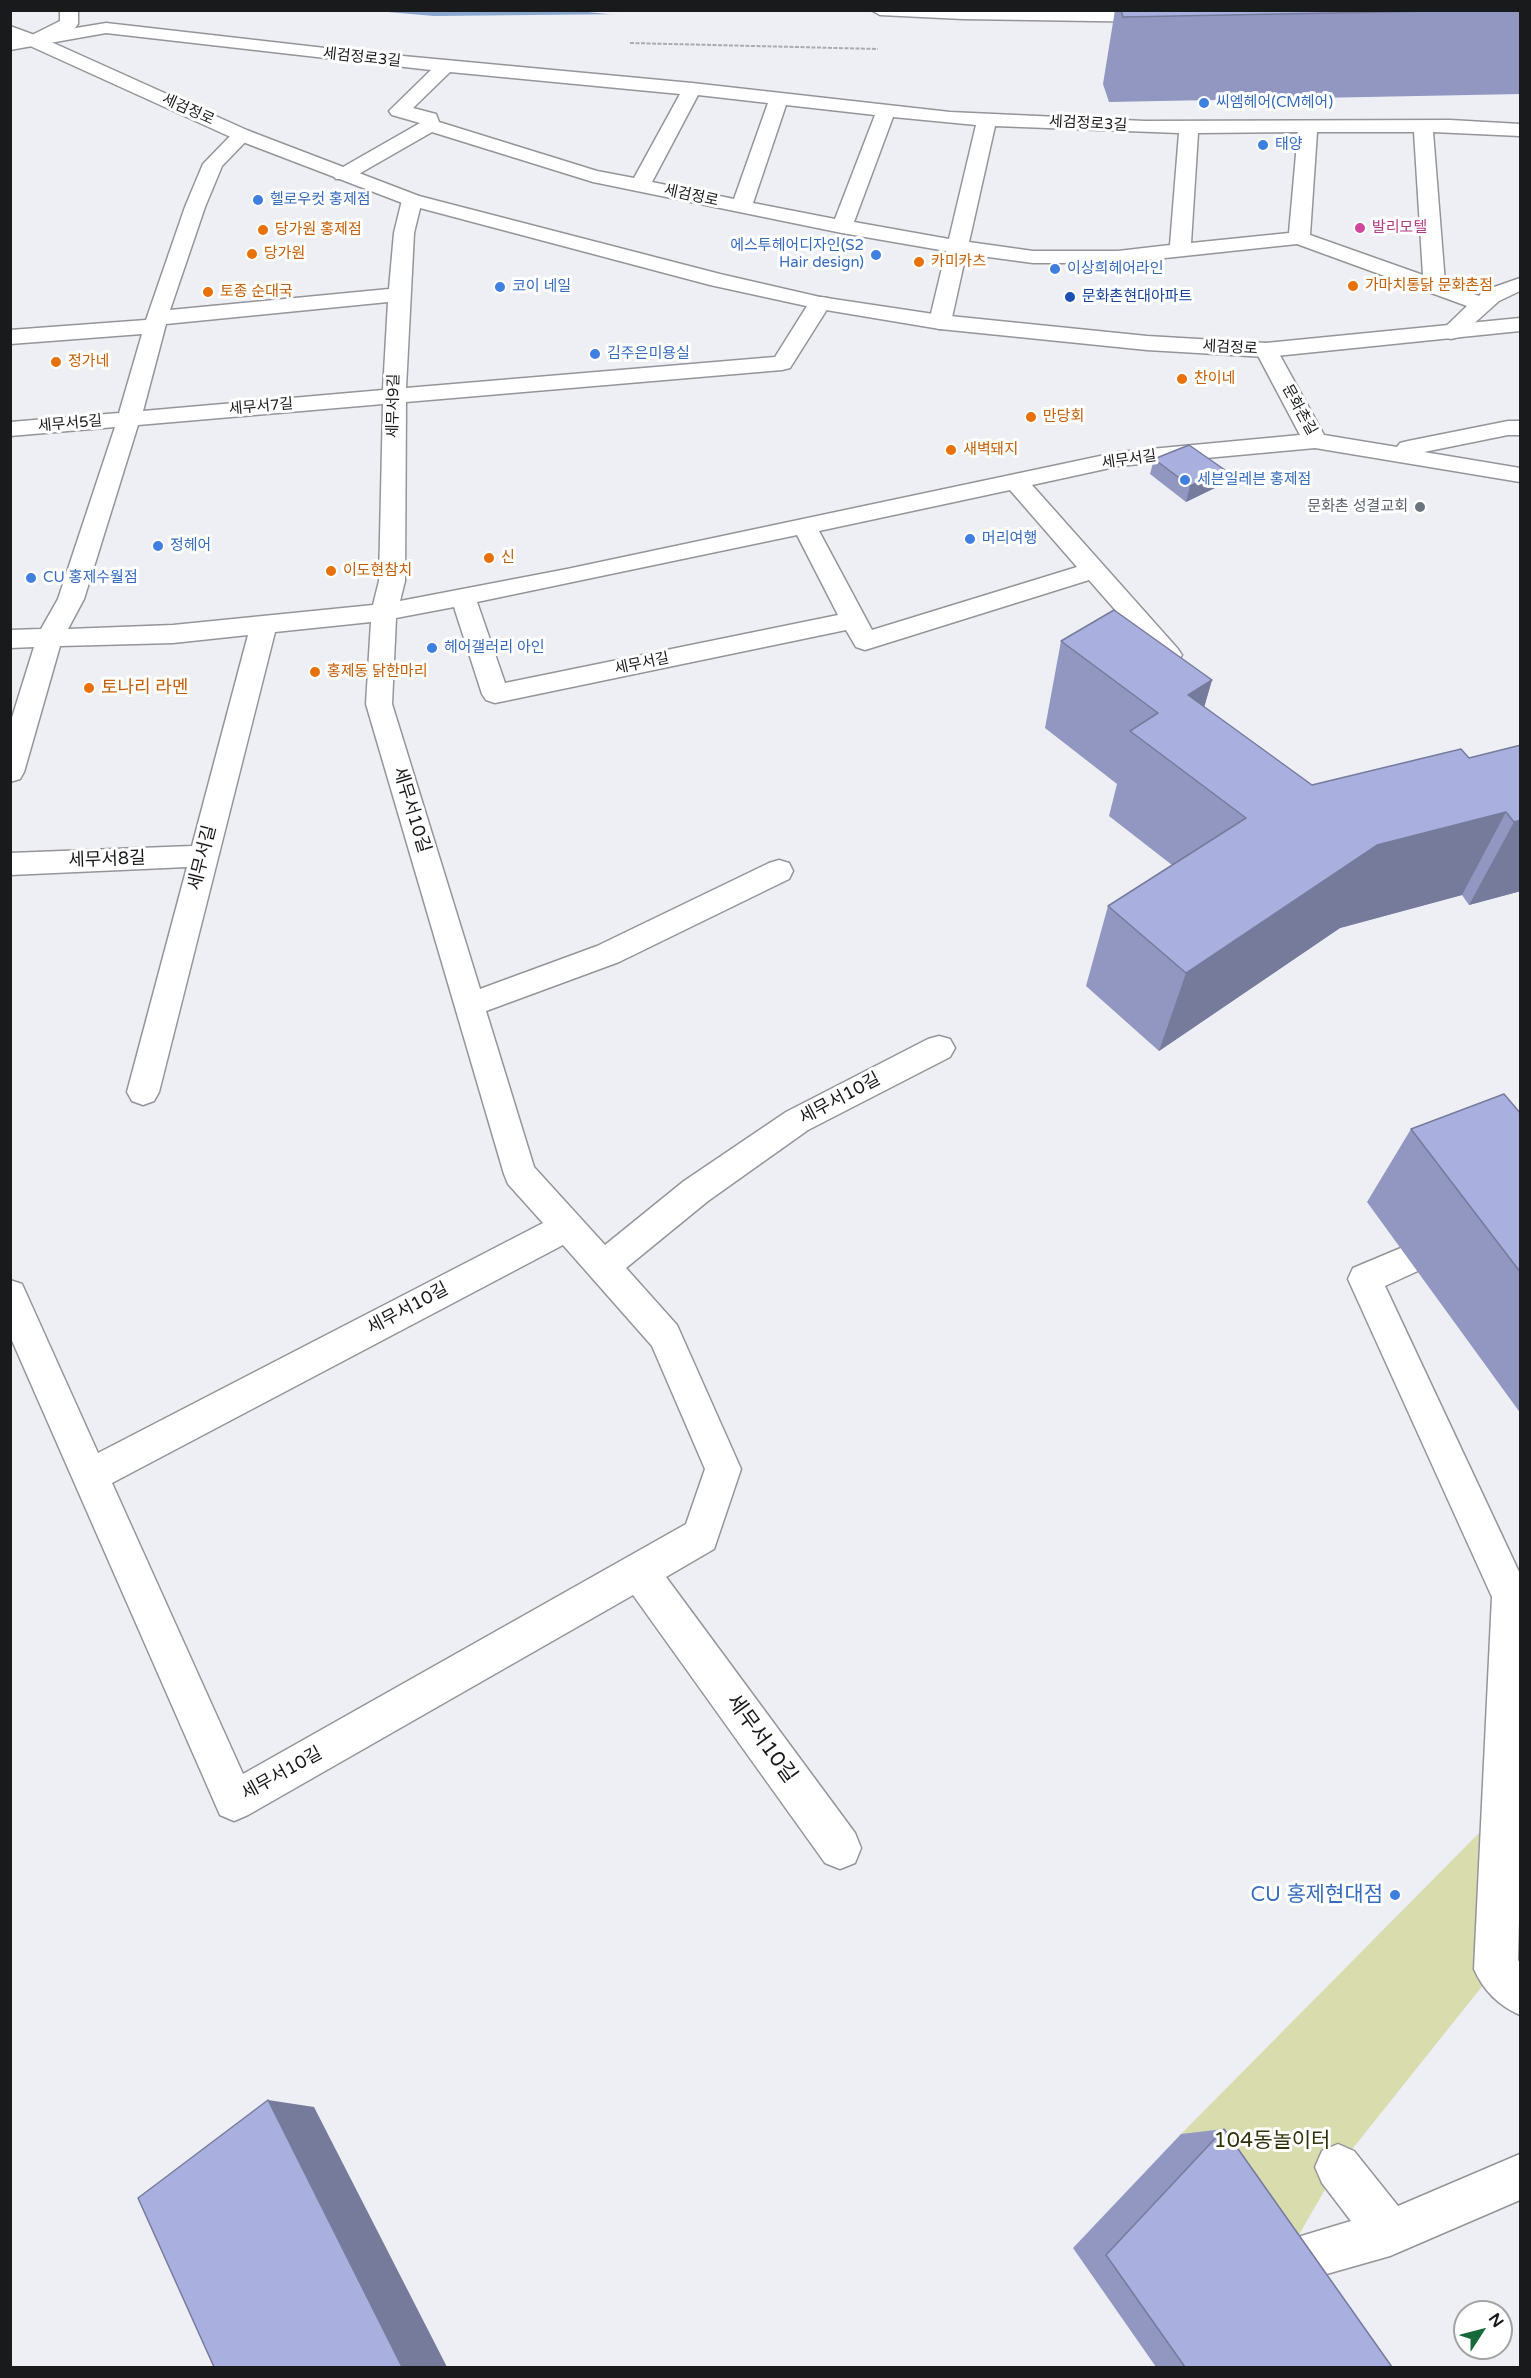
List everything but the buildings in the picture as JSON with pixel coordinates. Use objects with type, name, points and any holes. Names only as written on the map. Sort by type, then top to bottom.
[{"type":"main road","points":[[10,45],[36,31],[69,24],[69,10]]},
{"type":"main road","points":[[880,10],[963,15],[1174,17]]},
{"type":"main road","name":"세검정로3길","points":[[36,31],[106,28],[446,66],[987,120],[1189,127],[1423,126],[1521,130]]},
{"type":"main road","name":"세검정로","points":[[10,31],[36,31],[242,135],[412,200],[707,277],[820,303],[940,322],[1147,343],[1266,350],[1521,325]]},
{"type":"main road","points":[[10,51],[36,31]]},
{"type":"main road","name":"세검정로","points":[[446,66],[399,111],[429,118],[430,125],[593,176],[842,227],[1033,257],[1118,257],[1299,238],[1481,304]]},
{"type":"main road","points":[[639,185],[692,89]]},
{"type":"main road","points":[[742,206],[779,99]]},
{"type":"main road","points":[[842,227],[886,111]]},
{"type":"main road","points":[[940,322],[987,120]]},
{"type":"main road","points":[[344,175],[430,125]]},
{"type":"main road","points":[[1423,126],[1435,286]]},
{"type":"main road","points":[[1180,251],[1189,127]]},
{"type":"main road","points":[[1299,238],[1308,127]]},
{"type":"main road","points":[[10,772],[49,639],[71,599],[184,238],[213,164],[242,135]]},
{"type":"main road","name":"세무서9길","points":[[384,612],[393,581],[394,395],[399,294],[404,233],[412,200]]},
{"type":"main road","points":[[1451,332],[1491,296],[1521,284]]},
{"type":"main road","points":[[10,337],[399,294]]},
{"type":"main road","points":[[394,395],[782,363],[820,303]]},
{"type":"main road","name":"문화촌길","points":[[1266,350],[1315,441],[1521,475]]},
{"type":"main road","name":"세무서7길","points":[[129,418],[394,395]]},
{"type":"main road","name":"세무서5길","points":[[10,429],[129,418]]},
{"type":"main road","name":"문화촌길","points":[[1385,452],[1508,428],[1521,428]]},
{"type":"main road","name":"세무서길","points":[[10,639],[173,634],[384,612],[805,527],[1119,459],[1315,441]]},
{"type":"main road","points":[[1016,482],[1169,655]]},
{"type":"main road","points":[[805,527],[865,641],[1094,570]]},
{"type":"main road","name":"세무서길","points":[[463,597],[495,694],[855,620]]},
{"type":"main road","name":"세무서10길","points":[[10,1295],[234,1801],[701,1536],[723,1469],[665,1336],[520,1174],[379,704],[384,612]]},
{"type":"main road","name":"세무서길","points":[[143,1092],[264,624]]},
{"type":"main road","name":"세무서8길","points":[[10,864],[204,856]]},
{"type":"main road","points":[[469,1005],[608,954],[779,871]]},
{"type":"main road","name":"세무서10길","points":[[602,1268],[696,1191],[797,1121],[939,1048]]},
{"type":"main road","name":"세무서10길","points":[[90,1476],[566,1227]]},
{"type":"main road","points":[[1408,1260],[1365,1279],[1511,1596],[1496,1969],[1521,1993]]},
{"type":"main road","name":"세무서10길","points":[[639,1572],[840,1848]]},
{"type":"main road","points":[[1338,2167],[1390,2233]]},
{"type":"main road","points":[[1295,2260],[1390,2233],[1521,2177]]},
{"type":"green space","name":"104동놀이터","points":[[1480,1832],[1496,1969],[1338,2167],[1277,2273],[1181,2134]]},
{"type":"water","points":[[376,11],[932,11],[434,16]]},
{"type":"pier","points":[[935,10],[932,13],[637,17],[578,11]]},
{"type":"place","name":"씨엠헤어(CM헤어)","points":[[1204,103]]},
{"type":"place","name":"태양","points":[[1263,145]]},
{"type":"place","name":"헬로우컷 홍제점","points":[[258,200]]},
{"type":"place","name":"발리모텔","points":[[1360,228]]},
{"type":"place","name":"당가원 홍제점","points":[[263,230]]},
{"type":"place","name":"당가원","points":[[252,254]]},
{"type":"place","name":"에스투헤어디자인(S2 Hair design)","points":[[876,255]]},
{"type":"place","name":"카미카츠","points":[[919,262]]},
{"type":"place","name":"이상희헤어라인","points":[[1055,269]]},
{"type":"place","name":"가마치통닭 문화촌점","points":[[1353,286]]},
{"type":"place","name":"코이 네일","points":[[500,287]]},
{"type":"place","name":"토종 순대국","points":[[208,292]]},
{"type":"place","name":"문화촌현대아파트","points":[[1070,297]]},
{"type":"place","name":"김주은미용실","points":[[595,354]]},
{"type":"place","name":"정가네","points":[[56,362]]},
{"type":"place","name":"찬이네","points":[[1182,379]]},
{"type":"place","name":"만당회","points":[[1031,417]]},
{"type":"place","name":"새벽돼지","points":[[951,450]]},
{"type":"place","name":"세븐일레븐 홍제점","points":[[1185,480]]},
{"type":"place","name":"문화촌 성결교회","points":[[1420,507]]},
{"type":"place","name":"머리여행","points":[[970,539]]},
{"type":"place","name":"정헤어","points":[[158,546]]},
{"type":"place","name":"신","points":[[489,558]]},
{"type":"place","name":"이도현참치","points":[[331,571]]},
{"type":"place","name":"CU 홍제수월점","points":[[31,578]]},
{"type":"place","name":"헤어갤러리 아인","points":[[432,648]]},
{"type":"place","name":"홍제동 닭한마리","points":[[315,672]]},
{"type":"place","name":"토나리 라멘","points":[[89,688]]},
{"type":"place","name":"CU 홍제현대점","points":[[1395,1895]]}]
